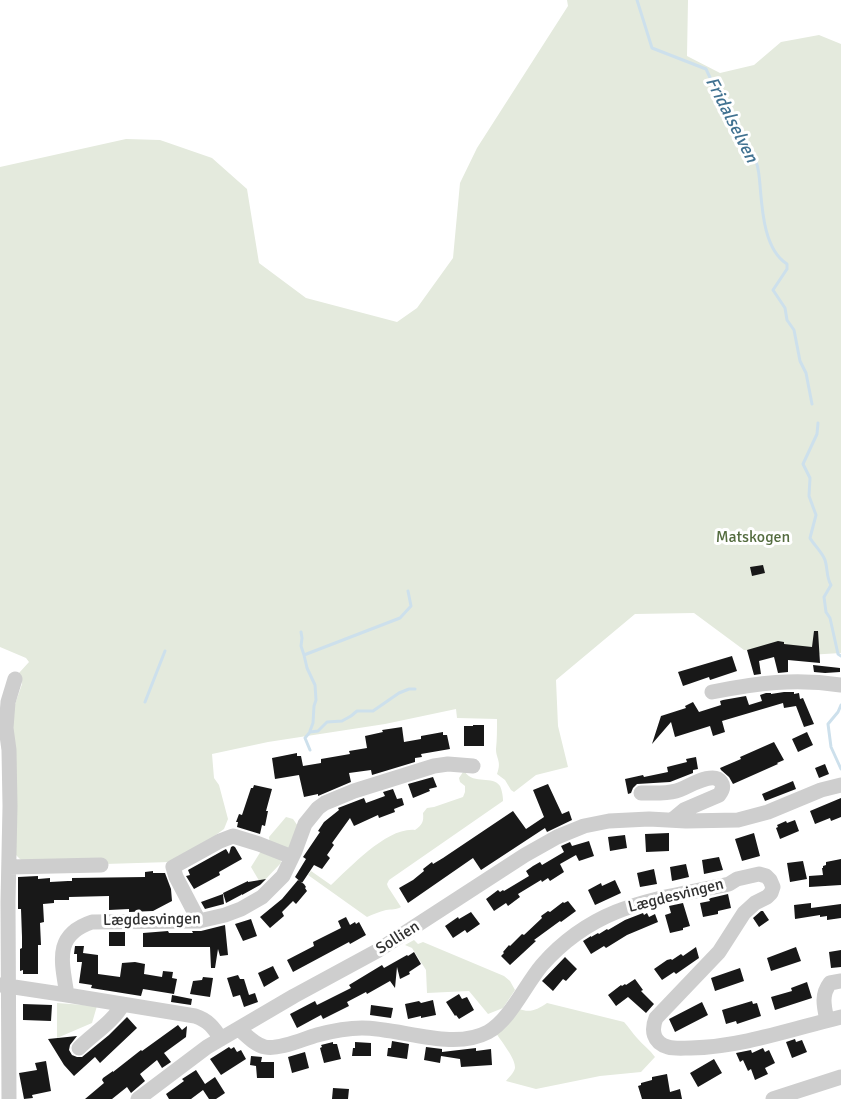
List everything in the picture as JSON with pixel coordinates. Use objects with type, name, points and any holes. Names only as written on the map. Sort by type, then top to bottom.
[{"type":"street","points":[[9,1099],[5,985],[9,750],[4,699],[15,679]]},
{"type":"street","points":[[712,692],[752,684],[799,681],[841,684]]},
{"type":"street","name":"Lægdesvingen","points":[[67,995],[62,965],[63,945],[74,930],[81,925],[109,920],[198,921],[225,915],[252,903],[268,892],[283,876],[305,824],[325,803],[354,791],[434,766],[448,764],[473,766]]},
{"type":"street","points":[[641,794],[672,792],[708,777],[715,777],[720,781],[722,787],[719,795],[684,810],[672,820]]},
{"type":"street","name":"Sollien","points":[[138,1099],[207,1047],[377,951],[525,855],[557,837],[584,826],[609,820],[738,820],[768,812],[821,790],[841,786]]},
{"type":"street","points":[[198,921],[176,878],[173,867],[233,836],[292,857]]},
{"type":"street","points":[[7,856],[101,865]]},
{"type":"street","name":"Lægdesvingen","points":[[239,1029],[261,1046],[269,1048],[325,1033],[351,1029],[382,1029],[455,1040],[480,1036],[492,1029],[504,1017],[536,972],[553,953],[586,926],[639,903],[729,884],[737,879],[759,874],[770,880],[773,886],[771,893],[744,913],[719,952],[656,1018],[653,1024],[653,1034],[667,1047],[712,1048],[834,1019]]},
{"type":"street","points":[[834,1019],[823,1000],[825,990],[830,983],[841,981]]},
{"type":"street","points":[[5,985],[195,1016],[211,1025],[221,1039]]},
{"type":"street","points":[[79,1048],[123,1004]]},
{"type":"street","points":[[773,1099],[841,1077]]},
{"type":"green space","name":"Matskogen","points":[[567,0],[688,0],[687,56],[720,73],[754,65],[781,42],[819,35],[841,44],[841,653],[808,655],[744,650],[694,613],[635,614],[556,680],[558,726],[568,767],[536,775],[514,792],[497,774],[499,766],[496,749],[497,719],[457,718],[456,709],[385,724],[268,742],[212,754],[214,778],[219,785],[228,819],[224,829],[170,862],[105,864],[21,860],[16,855],[12,725],[15,704],[22,684],[19,673],[29,662],[26,658],[0,647],[0,167],[126,139],[160,140],[212,158],[247,189],[259,263],[306,298],[397,322],[417,308],[453,258],[460,183],[477,148],[568,6]]},
{"type":"green space","points":[[463,772],[473,778],[497,783],[501,788],[503,801],[389,880],[388,887],[401,907],[367,917],[308,875],[311,871],[331,885],[381,841],[404,831],[415,830],[422,823],[423,813],[427,808],[463,797],[465,786],[459,778]]},
{"type":"green space","points":[[286,817],[293,819],[300,829],[290,853],[270,845],[269,837]]},
{"type":"green space","points":[[261,851],[280,855],[281,863],[261,884],[251,867]]},
{"type":"green space","points":[[414,940],[418,944],[423,942],[504,976],[515,990],[503,1008],[488,1014],[469,991],[427,993],[426,970],[412,948],[405,945]]},
{"type":"green space","points":[[57,1003],[97,1006],[92,1023],[57,1038]]},
{"type":"green space","points":[[547,1003],[624,1022],[655,1057],[641,1072],[600,1076],[536,1089],[506,1081],[514,1072],[515,1064],[496,1033],[519,1009],[533,1010]]},
{"type":"building","points":[[763,565],[765,573],[752,576],[750,567]]},
{"type":"building","points":[[814,631],[818,631],[820,663],[788,660],[788,672],[778,673],[774,657],[759,661],[761,674],[754,675],[747,650],[778,641],[784,644],[812,647]]},
{"type":"building","points":[[732,656],[737,671],[683,686],[678,672]]},
{"type":"building","points":[[813,665],[840,668],[840,672],[814,672]]},
{"type":"building","points":[[799,693],[814,724],[804,727],[796,706],[784,708],[783,703],[722,721],[725,732],[713,736],[710,726],[675,737],[671,722],[652,744],[661,716],[686,708],[685,706],[693,702],[699,712],[721,705],[720,701],[723,700],[746,696],[749,705],[762,701],[760,695]]},
{"type":"building","points":[[484,725],[484,746],[464,746],[464,726]]},
{"type":"building","points":[[402,727],[404,742],[443,732],[443,735],[447,735],[450,749],[421,754],[422,757],[415,758],[415,762],[372,775],[371,770],[349,773],[351,782],[318,796],[318,794],[304,797],[299,775],[275,779],[272,758],[297,753],[297,756],[301,756],[303,766],[321,763],[321,759],[350,754],[349,751],[367,748],[365,736],[383,732],[382,730]]},
{"type":"building","points":[[807,732],[813,745],[798,752],[792,739]]},
{"type":"building","points":[[774,742],[784,760],[778,764],[733,784],[721,770],[720,768],[741,759],[740,757]]},
{"type":"building","points":[[696,757],[698,769],[693,770],[693,773],[670,782],[637,784],[628,794],[625,779],[668,772],[667,767]]},
{"type":"building","points":[[825,764],[829,774],[819,778],[815,768]]},
{"type":"building","points":[[433,777],[437,787],[413,798],[408,784]]},
{"type":"building","points":[[793,781],[796,789],[765,801],[762,794]]},
{"type":"building","points":[[548,784],[562,814],[569,811],[572,820],[547,832],[545,828],[481,870],[473,858],[408,903],[399,888],[413,880],[432,862],[433,864],[443,858],[513,811],[526,829],[544,817],[533,790]]},
{"type":"building","points":[[254,785],[272,789],[266,811],[268,811],[265,826],[262,825],[260,834],[237,827],[238,822],[236,822],[239,814],[242,815]]},
{"type":"building","points":[[393,789],[397,799],[402,798],[404,805],[394,809],[395,812],[379,818],[378,815],[354,826],[350,818],[332,843],[334,845],[327,855],[330,858],[322,869],[314,865],[302,883],[295,877],[306,859],[303,857],[320,832],[318,831],[324,822],[339,810],[338,808],[364,798],[366,803],[385,796],[383,792]]},
{"type":"building","points":[[841,798],[841,817],[831,821],[830,818],[815,824],[810,811]]},
{"type":"building","points":[[795,820],[799,831],[780,839],[777,825]]},
{"type":"building","points":[[669,833],[669,851],[646,852],[645,834]]},
{"type":"building","points":[[754,833],[760,856],[742,861],[735,839]]},
{"type":"building","points":[[625,835],[627,848],[610,851],[608,837]]},
{"type":"building","points":[[589,841],[594,856],[579,861],[576,855],[560,864],[564,872],[550,881],[548,878],[542,882],[541,880],[518,894],[520,897],[508,906],[506,903],[494,911],[486,899],[498,890],[504,891],[529,876],[526,871],[533,866],[540,862],[542,865],[564,852],[561,846],[570,842],[572,846]]},
{"type":"building","points":[[233,846],[242,859],[219,872],[220,875],[194,889],[186,876],[190,875],[188,870],[226,849],[229,854]]},
{"type":"building","points":[[719,857],[723,870],[704,874],[702,860]]},
{"type":"building","points":[[841,859],[841,885],[809,887],[809,876],[823,875],[822,868],[826,862]]},
{"type":"building","points":[[803,861],[807,879],[790,882],[787,863]]},
{"type":"building","points":[[686,864],[689,877],[672,881],[670,867]]},
{"type":"building","points":[[654,869],[657,884],[640,887],[637,873]]},
{"type":"building","points":[[153,871],[153,873],[165,873],[171,889],[172,901],[153,911],[109,910],[109,896],[69,897],[69,900],[54,900],[54,903],[43,904],[44,922],[40,923],[41,945],[38,945],[38,974],[23,974],[23,970],[20,971],[22,937],[21,909],[18,909],[18,877],[38,876],[38,879],[50,878],[50,882],[72,881],[72,878],[145,877],[145,872]]},
{"type":"building","points":[[266,879],[260,885],[226,903],[223,893],[248,881]]},
{"type":"building","points":[[298,880],[304,884],[307,891],[296,904],[293,901],[282,912],[284,916],[270,928],[260,917],[282,899]]},
{"type":"building","points":[[615,880],[621,893],[595,905],[588,890],[601,883],[602,886]]},
{"type":"building","points":[[223,894],[224,904],[205,909],[201,902]]},
{"type":"building","points":[[728,894],[731,908],[703,917],[700,903]]},
{"type":"building","points":[[568,901],[576,911],[534,940],[536,941],[510,965],[501,956],[509,945],[542,918],[541,916]]},
{"type":"building","points":[[683,903],[690,926],[670,933],[665,915],[671,913],[669,906]]},
{"type":"building","points":[[811,903],[811,908],[841,904],[841,918],[827,920],[827,916],[820,917],[820,915],[795,919],[794,905]]},
{"type":"building","points":[[761,911],[769,920],[759,927],[753,918]]},
{"type":"building","points":[[471,912],[480,924],[467,933],[465,930],[453,938],[445,926]]},
{"type":"building","points":[[643,913],[644,915],[647,913],[649,917],[655,914],[658,922],[591,954],[583,941]]},
{"type":"building","points":[[346,917],[350,925],[359,922],[366,935],[293,972],[287,960],[314,946],[313,942],[341,928],[338,921]]},
{"type":"building","points":[[251,919],[257,936],[243,941],[235,924]]},
{"type":"building","points":[[225,925],[228,955],[220,956],[218,949],[215,968],[211,968],[210,947],[143,947],[143,933],[168,931],[169,933],[193,933],[192,931]]},
{"type":"building","points":[[109,932],[125,932],[125,946],[109,946]]},
{"type":"building","points":[[75,946],[84,946],[83,953],[98,955],[98,974],[120,977],[122,963],[135,962],[145,964],[144,974],[162,977],[163,971],[173,972],[172,978],[177,979],[174,994],[143,989],[141,996],[91,988],[92,985],[79,983],[82,962],[77,962],[77,954],[74,954]]},
{"type":"building","points":[[696,947],[699,958],[676,974],[674,972],[662,980],[654,969],[667,960],[672,960],[681,954],[683,956]]},
{"type":"building","points":[[796,947],[801,961],[771,971],[767,958]]},
{"type":"building","points":[[841,950],[841,967],[831,968],[829,952]]},
{"type":"building","points":[[414,952],[421,964],[400,979],[397,967],[395,988],[390,981],[347,1002],[349,1006],[323,1019],[321,1015],[297,1028],[290,1014],[315,1001],[317,1005],[351,988],[349,985],[382,965],[384,968]]},
{"type":"building","points":[[565,957],[577,969],[566,981],[563,979],[553,991],[542,981]]},
{"type":"building","points":[[273,966],[279,978],[264,987],[258,973]]},
{"type":"building","points":[[740,968],[744,981],[715,991],[711,978]]},
{"type":"building","points":[[238,975],[240,979],[244,979],[249,995],[255,993],[258,1002],[244,1007],[240,995],[233,997],[227,978]]},
{"type":"building","points":[[203,977],[213,978],[210,997],[190,994],[193,981],[202,980]]},
{"type":"building","points":[[635,979],[643,990],[641,991],[654,1004],[646,1013],[628,997],[616,1006],[608,995],[621,985],[626,985]]},
{"type":"building","points":[[807,982],[812,998],[775,1010],[771,997],[792,991],[791,988]]},
{"type":"building","points":[[459,994],[462,999],[467,997],[474,1010],[459,1019],[446,1002]]},
{"type":"building","points":[[172,995],[192,999],[191,1005],[171,1002]]},
{"type":"building","points":[[433,1000],[436,1015],[408,1019],[405,1004]]},
{"type":"building","points":[[752,1001],[753,1004],[757,1003],[761,1016],[737,1024],[736,1021],[726,1024],[722,1010]]},
{"type":"building","points":[[702,1002],[708,1015],[675,1032],[669,1019]]},
{"type":"building","points":[[23,1004],[52,1005],[51,1021],[23,1020]]},
{"type":"building","points":[[371,1005],[393,1008],[391,1018],[370,1015]]},
{"type":"building","points":[[127,1017],[137,1028],[100,1063],[95,1057],[74,1076],[64,1065],[48,1039],[77,1036],[69,1050],[72,1055],[82,1057]]},
{"type":"building","points":[[178,1025],[182,1030],[187,1026],[186,1037],[164,1053],[171,1062],[162,1068],[157,1060],[140,1074],[145,1081],[131,1093],[127,1087],[112,1099],[85,1099],[104,1083],[103,1078]]},
{"type":"building","points":[[795,1039],[796,1042],[802,1040],[807,1052],[792,1058],[786,1042]]},
{"type":"building","points":[[392,1041],[409,1044],[407,1059],[387,1056]]},
{"type":"building","points":[[333,1042],[337,1044],[341,1059],[324,1063],[321,1045]]},
{"type":"building","points":[[355,1042],[371,1043],[371,1056],[352,1056]]},
{"type":"building","points":[[229,1047],[231,1049],[234,1047],[237,1052],[241,1050],[246,1059],[221,1075],[210,1059]]},
{"type":"building","points":[[426,1047],[442,1049],[442,1052],[476,1048],[476,1051],[491,1049],[492,1065],[461,1067],[460,1059],[441,1056],[440,1063],[424,1060]]},
{"type":"building","points":[[763,1048],[765,1052],[769,1050],[775,1063],[765,1068],[768,1074],[755,1080],[751,1069],[748,1071],[743,1060],[740,1062],[736,1053],[751,1050],[752,1053]]},
{"type":"building","points":[[305,1052],[309,1068],[292,1073],[288,1057]]},
{"type":"building","points":[[251,1056],[262,1057],[261,1062],[274,1062],[274,1078],[257,1078],[256,1066],[250,1065]]},
{"type":"building","points":[[714,1059],[722,1073],[698,1087],[690,1073]]},
{"type":"building","points":[[46,1061],[51,1091],[24,1099],[19,1073],[37,1070],[35,1063]]},
{"type":"building","points":[[196,1070],[205,1084],[215,1077],[225,1093],[216,1099],[209,1099],[203,1090],[191,1099],[169,1099],[166,1094]]},
{"type":"building","points":[[667,1074],[670,1092],[680,1089],[682,1099],[642,1099],[638,1086],[641,1083],[652,1080],[652,1077]]},
{"type":"building","points":[[333,1088],[349,1089],[348,1099],[332,1099]]},
{"type":"waterway","name":"Fridalselven","points":[[637,0],[652,48],[706,69],[743,148],[756,160],[763,217],[769,239],[779,258],[787,264],[787,269],[773,290],[785,308],[787,320],[794,330],[812,404]]},
{"type":"waterway","name":"Fridalselven","points":[[818,423],[817,434],[803,464],[810,478],[809,496],[816,515],[810,538],[826,563],[831,585],[824,597],[826,612],[830,618],[838,654],[841,656]]},
{"type":"waterway","points":[[304,655],[400,618],[411,606],[408,591]]},
{"type":"waterway","points":[[301,632],[301,646],[315,685],[316,700],[310,731]]},
{"type":"waterway","points":[[145,702],[165,651]]},
{"type":"waterway","points":[[310,750],[305,738],[310,732],[318,731],[327,722],[342,721],[357,711],[373,711],[399,693],[415,689]]},
{"type":"waterway","name":"Fridalselven","points":[[841,705],[828,724],[831,747],[841,769]]}]
